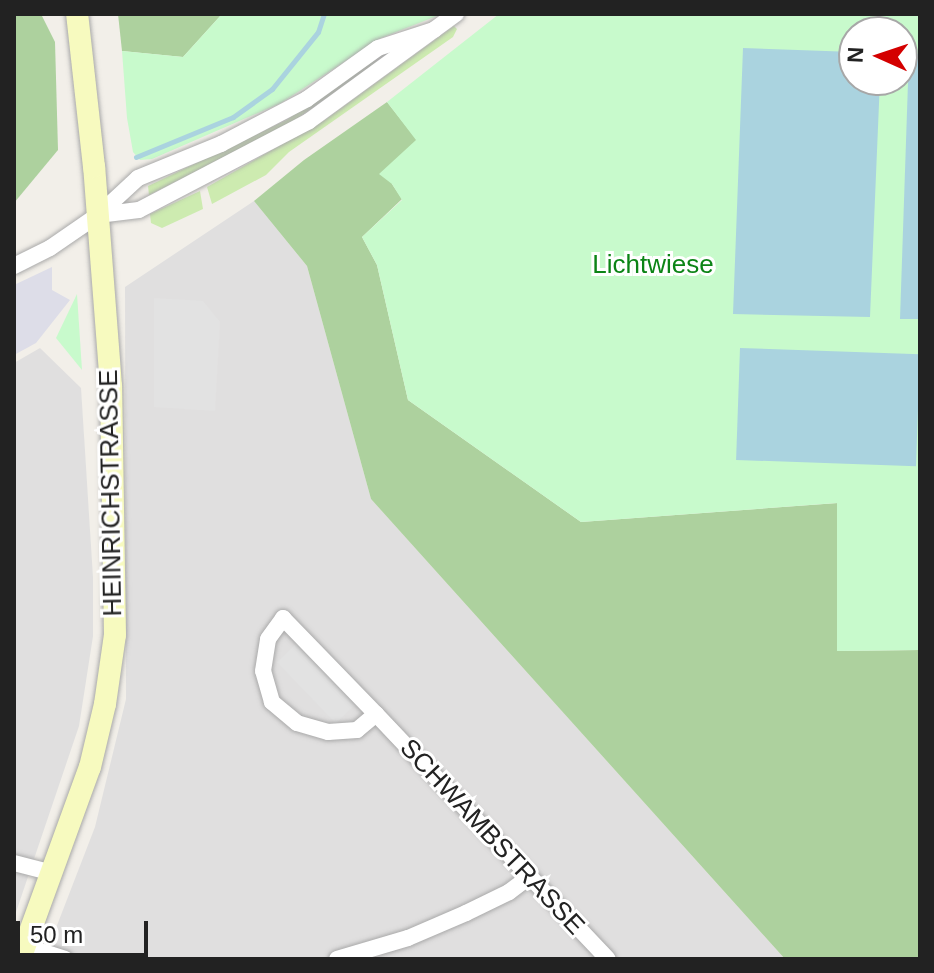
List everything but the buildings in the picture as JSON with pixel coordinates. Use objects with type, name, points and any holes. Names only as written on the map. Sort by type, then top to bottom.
[{"type":"main road","name":"HEINRICHSTRASSE","points":[[23,952],[90,767],[105,704],[115,635],[112,411],[98,215],[77,14]]},
{"type":"street","points":[[98,215],[139,210],[297,128],[456,14]]},
{"type":"street","points":[[14,266],[50,248],[98,215],[138,178],[221,144],[307,99],[378,48],[434,30]]},
{"type":"street","name":"SCHWAMBSTRASSE","points":[[376,714],[357,730],[328,732],[297,723],[272,702],[263,671],[268,639],[283,618],[376,714],[608,959]]},
{"type":"street","points":[[14,863],[53,873]]},
{"type":"street","points":[[337,959],[408,938],[509,892],[530,876]]},
{"type":"street","points":[[23,952],[65,959]]},
{"type":"shaded area","points":[[254,201],[307,266],[371,499],[785,959],[44,959],[95,827],[126,699],[125,287]]},
{"type":"shaded area","points":[[52,267],[52,290],[70,300],[36,343],[14,355],[14,285]]},
{"type":"shaded area","points":[[154,298],[203,301],[220,322],[215,411],[154,407]]},
{"type":"shaded area","points":[[40,348],[81,388],[93,578],[93,636],[79,726],[14,918],[14,363]]},
{"type":"shaded area","points":[[302,638],[361,699],[336,723],[277,662]]},
{"type":"green space","points":[[14,14],[41,14],[55,42],[58,150],[14,203]]},
{"type":"green space","points":[[118,14],[222,14],[183,57],[122,51]]},
{"type":"green space","points":[[222,14],[442,14],[381,38],[281,103],[152,159],[140,160],[133,152],[127,118],[122,51],[183,57]]},
{"type":"green space","name":"Lichtwiese","points":[[499,14],[920,14],[920,650],[837,651],[837,503],[581,522],[408,400],[377,265],[362,237],[402,200],[392,184],[379,174],[416,140],[387,102]]},
{"type":"green space","points":[[454,26],[457,29],[453,37],[289,152],[266,175],[212,204],[207,187],[325,120]]},
{"type":"green space","points":[[374,58],[377,62],[289,124],[149,195],[148,186],[287,120]]},
{"type":"green space","points":[[387,102],[417,140],[392,184],[402,199],[362,237],[377,265],[408,400],[581,522],[838,503],[837,651],[920,650],[920,959],[785,959],[371,499],[307,266],[254,201],[304,160]]},
{"type":"green space","points":[[200,191],[203,209],[162,228],[151,223],[150,214]]},
{"type":"green space","points":[[77,294],[82,370],[56,338]]},
{"type":"water","points":[[743,48],[838,51],[838,96],[879,96],[870,317],[733,314]]},
{"type":"water","points":[[918,54],[920,319],[900,319],[908,96],[918,96]]},
{"type":"water","points":[[740,348],[920,354],[916,466],[736,460]]},
{"type":"waterway","points":[[136,157],[233,117],[272,89],[318,32],[324,14]]}]
